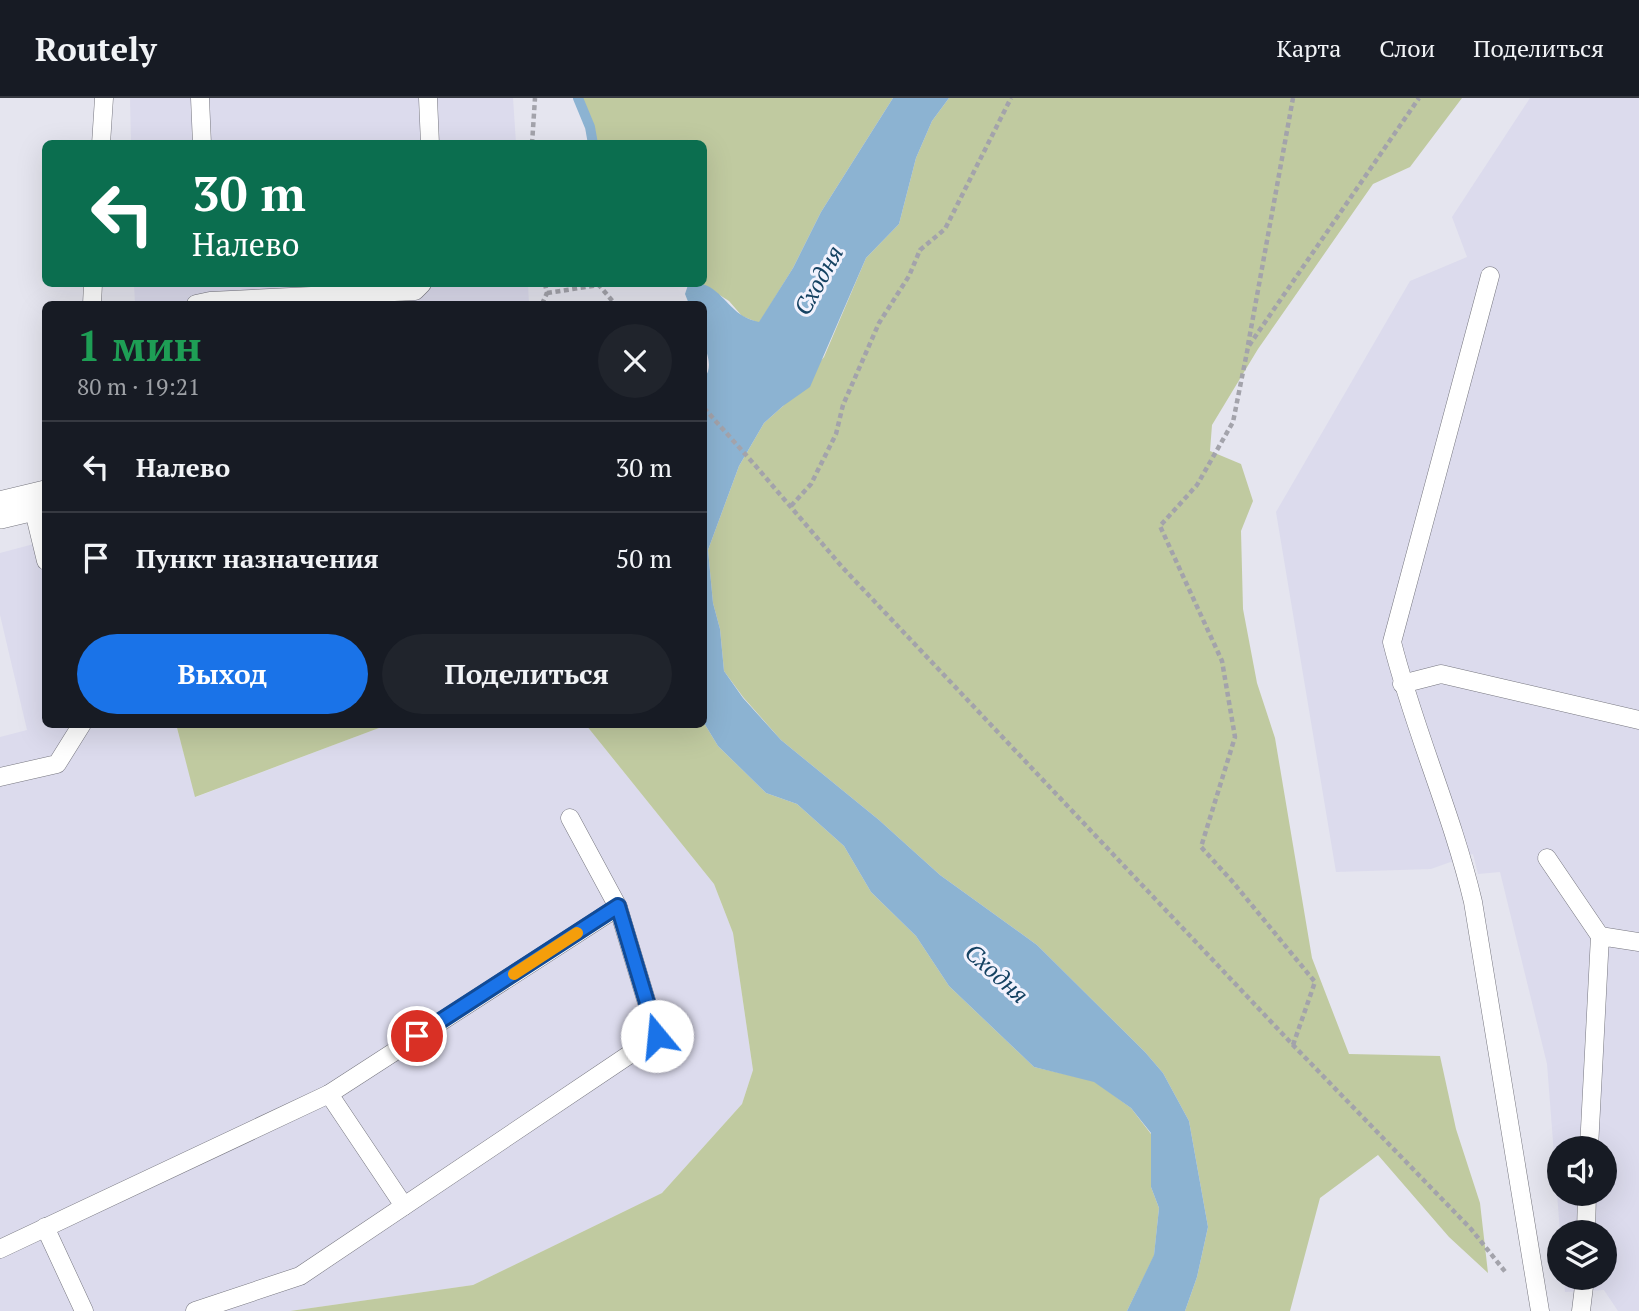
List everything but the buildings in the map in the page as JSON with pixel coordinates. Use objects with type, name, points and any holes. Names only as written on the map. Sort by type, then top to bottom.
[{"type":"lane","points":[[101,140],[104,98]]},
{"type":"lane","points":[[200,98],[202,140]]},
{"type":"lane","points":[[428,98],[430,140]]},
{"type":"lane","points":[[1490,276],[1392,642],[1402,684],[1462,858],[1473,902],[1540,1311]]},
{"type":"lane","points":[[205,296],[415,291],[419,287]]},
{"type":"lane","points":[[26,504],[42,550]]},
{"type":"lane","points":[[1402,684],[1441,674],[1639,720]]},
{"type":"lane","points":[[0,777],[57,764],[80,728]]},
{"type":"lane","points":[[195,1311],[300,1276],[657,1036],[618,906],[569,818]]},
{"type":"lane","points":[[1547,858],[1600,936],[1590,1136]]},
{"type":"lane","points":[[0,1249],[328,1094],[618,906]]},
{"type":"lane","points":[[1600,936],[1639,942]]},
{"type":"lane","points":[[328,1094],[404,1206]]},
{"type":"lane","points":[[46,1227],[84,1311]]},
{"type":"lane","points":[[1581,1311],[1583,1290]]},
{"type":"path","points":[[533,140],[535,98]]},
{"type":"path","points":[[791,506],[811,484],[835,434],[843,405],[878,323],[909,276],[920,250],[945,229],[1011,98]]},
{"type":"path","points":[[1293,98],[1233,422],[1197,485],[1160,526],[1222,661],[1235,737],[1201,847],[1315,982],[1293,1045]]},
{"type":"path","points":[[1248,347],[1419,98]]},
{"type":"path","points":[[543,301],[547,293],[546,287]]},
{"type":"path","points":[[547,293],[581,287]]},
{"type":"path","points":[[601,287],[612,301]]},
{"type":"path","points":[[707,411],[843,568],[1293,1045],[1471,1229],[1512,1280]]},
{"type":"shaded area","points":[[130,98],[513,98],[516,140],[131,140]]},
{"type":"shaded area","points":[[1530,98],[1639,98],[1639,1311],[1618,1311],[1604,1290],[1617,1290],[1617,1220],[1559,1220],[1558,1206],[1617,1206],[1617,1136],[1553,1136],[1547,1064],[1500,872],[1478,874],[1473,854],[1431,869],[1336,872],[1276,512],[1410,281],[1467,257],[1452,217]]},
{"type":"shaded area","points":[[134,287],[528,287],[529,301],[135,301]]},
{"type":"shaded area","points":[[42,542],[42,728],[177,728],[196,797],[379,728],[588,728],[714,884],[733,933],[753,1070],[742,1104],[662,1193],[473,1285],[290,1311],[0,1311],[0,737],[27,730],[0,615],[0,553]]},
{"type":"shaded area","points":[[1565,1290],[1604,1290],[1565,1292]]},
{"type":"green space","points":[[574,98],[893,98],[821,212],[793,268],[759,323],[742,316],[729,301],[707,287],[707,140],[592,140],[585,112]]},
{"type":"green space","points":[[949,98],[1462,98],[1410,167],[1373,184],[1258,349],[1212,425],[1210,451],[1241,464],[1253,501],[1241,531],[1243,609],[1257,683],[1275,738],[1312,958],[1349,1054],[1440,1056],[1456,1129],[1480,1203],[1488,1273],[1449,1237],[1378,1155],[1320,1198],[1290,1311],[1185,1311],[1197,1277],[1208,1227],[1189,1121],[1163,1073],[1037,945],[940,875],[879,820],[781,740],[724,671],[708,550],[739,466],[764,423],[783,406],[824,357],[866,258],[899,224],[916,158],[932,121]]},
{"type":"green space","points":[[177,728],[379,728],[195,797]]},
{"type":"green space","points":[[588,728],[707,728],[718,746],[766,793],[797,804],[844,846],[871,892],[916,936],[949,986],[1034,1067],[1094,1081],[1131,1108],[1151,1134],[1151,1187],[1159,1208],[1154,1256],[1127,1311],[290,1311],[473,1285],[662,1193],[742,1104],[753,1070],[733,933],[714,884]]},
{"type":"water","name":"Сходня","points":[[893,98],[949,98],[932,121],[916,158],[899,224],[866,258],[810,387],[764,423],[739,466],[708,550],[724,671],[743,698],[781,740],[879,820],[940,875],[1037,945],[1163,1073],[1189,1121],[1208,1227],[1197,1277],[1185,1311],[1127,1311],[1154,1255],[1159,1208],[1151,1187],[1151,1133],[1131,1108],[1094,1082],[1034,1067],[949,986],[916,936],[871,892],[844,846],[797,804],[766,793],[718,746],[707,728],[707,301],[688,301],[685,294],[687,287],[707,286],[743,316],[759,322],[793,268],[821,212]]},
{"type":"waterway","points":[[578,98],[592,140]]},
{"type":"slow traffic","points":[[514,974],[577,933]]},
{"type":"route","points":[[417,1036],[618,906],[657,1036]]}]
